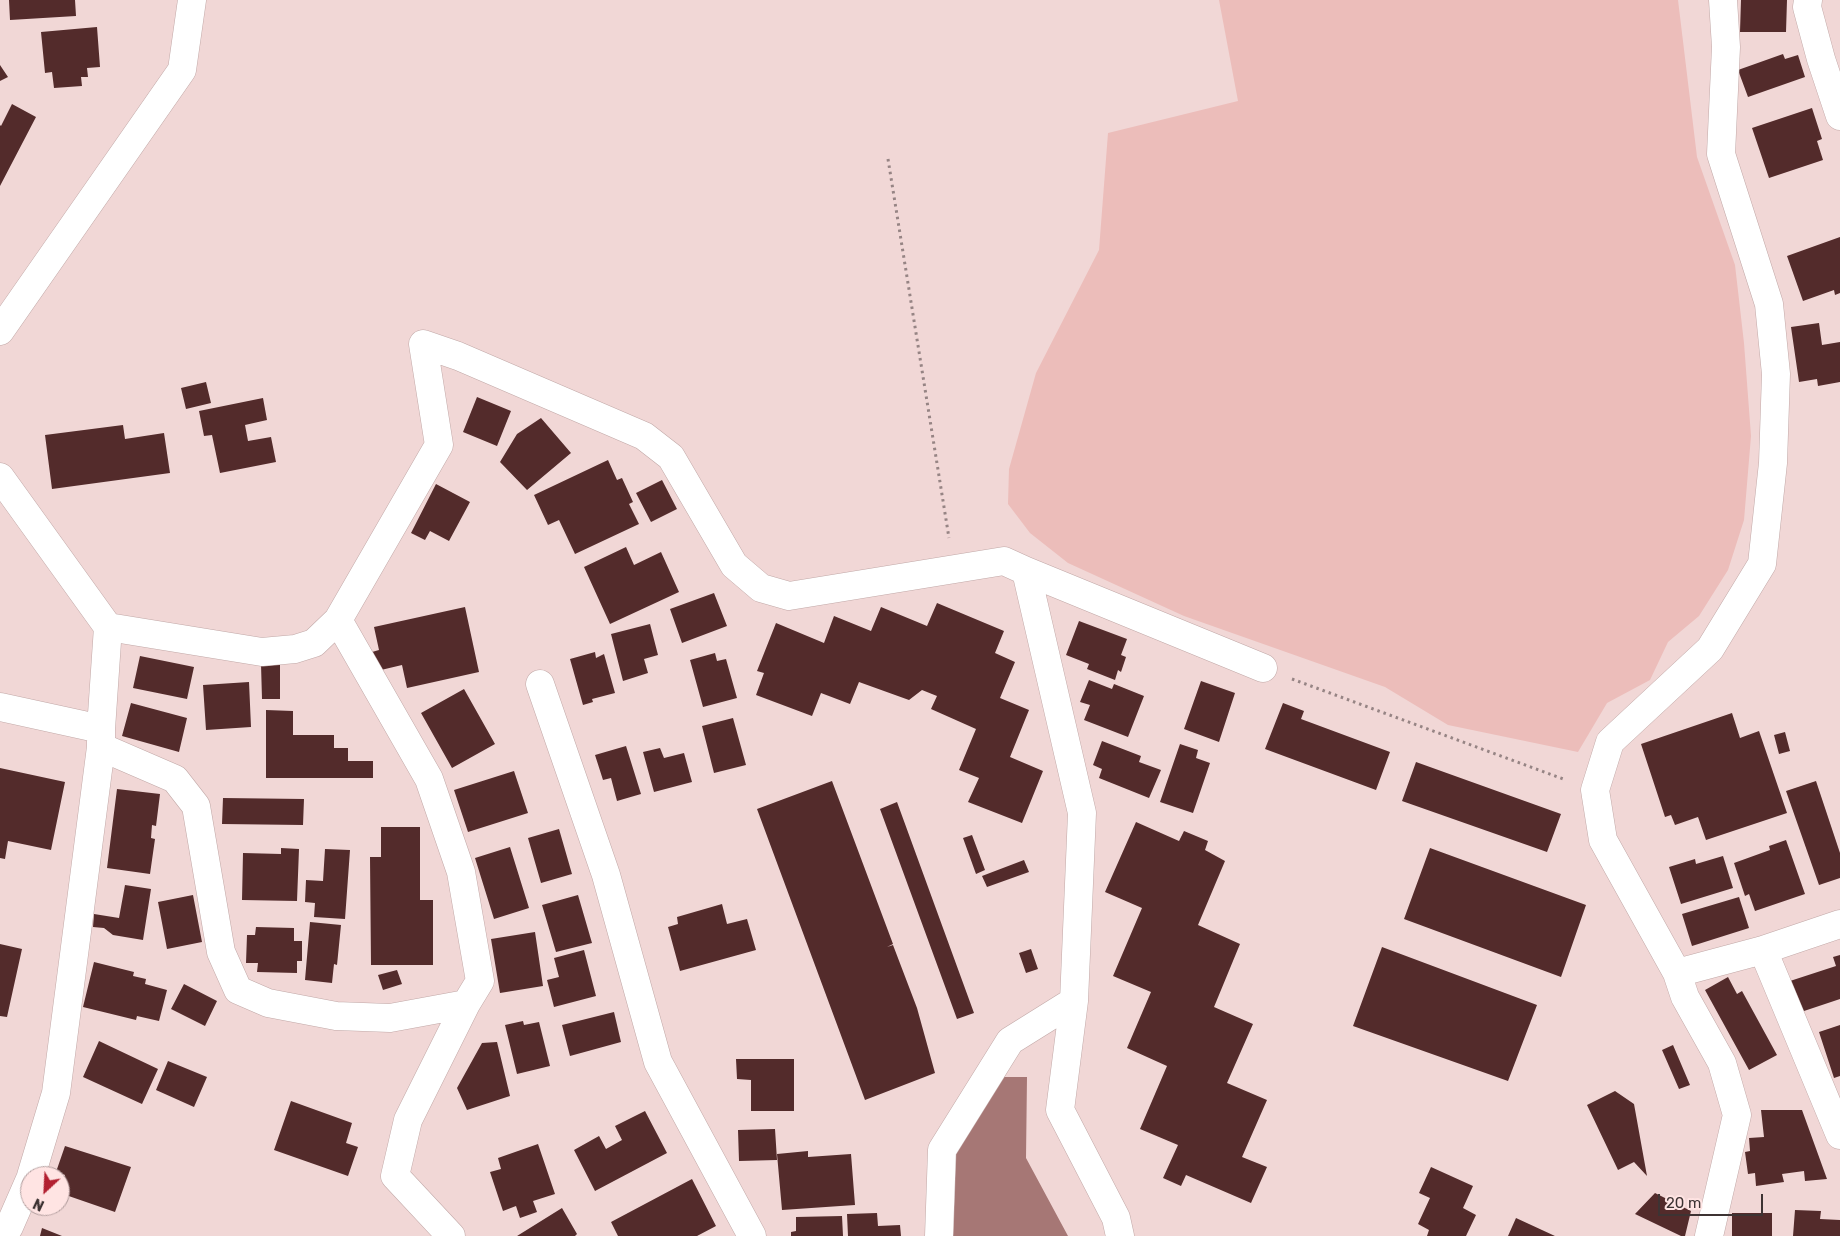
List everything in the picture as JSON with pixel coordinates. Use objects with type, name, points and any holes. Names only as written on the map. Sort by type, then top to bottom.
[{"type":"street","points":[[0,331],[182,70],[192,0]]},
{"type":"street","points":[[1709,1236],[1737,1115],[1722,1064],[1685,996],[1677,973],[1603,840],[1595,790],[1610,742],[1710,649],[1762,564],[1773,463],[1776,374],[1769,304],[1721,154],[1726,47],[1723,0]]},
{"type":"street","points":[[1808,0],[1807,7],[1821,59],[1840,116]]},
{"type":"street","points":[[108,627],[262,652],[295,649],[314,643],[338,620],[439,445],[423,344],[458,356],[644,436],[670,456],[734,565],[761,588],[789,596],[1004,561],[1263,668]]},
{"type":"street","points":[[0,477],[108,627],[101,738],[56,1093],[34,1166]]},
{"type":"street","points":[[1026,571],[1082,813],[1074,1001],[1060,1110],[1116,1218],[1120,1236]]},
{"type":"street","points":[[338,620],[429,780],[461,872],[480,981],[466,1004],[408,1120],[395,1176],[451,1236]]},
{"type":"street","points":[[540,684],[606,875],[658,1062],[752,1236]]},
{"type":"street","points":[[0,707],[101,738],[175,779],[196,806],[221,952],[238,990],[268,1003],[336,1016],[390,1018],[466,1004]]},
{"type":"street","points":[[1677,973],[1763,950],[1840,924]]},
{"type":"street","points":[[1763,950],[1840,1135]]},
{"type":"street","points":[[939,1236],[942,1150],[1010,1041],[1074,1001]]},
{"type":"street","points":[[1,1236],[9,1227],[20,1202]]},
{"type":"path","points":[[888,159],[954,569]]},
{"type":"path","points":[[1263,668],[1595,790]]},
{"type":"shaded area","points":[[1219,0],[1678,0],[1697,157],[1735,265],[1744,343],[1751,436],[1744,520],[1728,570],[1699,616],[1668,642],[1650,680],[1607,703],[1578,752],[1448,725],[1385,687],[1184,616],[1068,563],[1030,533],[1008,504],[1009,469],[1036,373],[1099,250],[1108,133],[1238,101]]},
{"type":"shaded area","points":[[1001,1077],[1027,1077],[1026,1158],[1068,1236],[953,1236],[956,1148]]},
{"type":"building","points":[[9,0],[75,0],[76,16],[10,20]]},
{"type":"building","points":[[1741,0],[1787,0],[1786,32],[1740,32]]},
{"type":"building","points":[[97,27],[100,67],[87,68],[88,77],[81,77],[82,86],[54,88],[52,72],[45,73],[41,32]]},
{"type":"building","points":[[1783,54],[1785,59],[1798,55],[1805,77],[1748,97],[1738,70]]},
{"type":"building","points":[[0,65],[8,77],[0,81]]},
{"type":"building","points":[[12,104],[36,117],[0,186],[0,125]]},
{"type":"building","points":[[1812,108],[1822,139],[1817,141],[1823,160],[1769,178],[1752,128]]},
{"type":"building","points":[[1840,237],[1840,293],[1835,295],[1834,290],[1803,301],[1787,256]]},
{"type":"building","points":[[1819,323],[1822,345],[1840,342],[1840,382],[1818,386],[1817,379],[1799,382],[1791,327]]},
{"type":"building","points":[[206,382],[211,403],[186,409],[181,388]]},
{"type":"building","points":[[477,397],[511,411],[497,446],[463,432]]},
{"type":"building","points":[[263,398],[267,420],[245,425],[248,441],[271,437],[276,462],[220,473],[212,435],[204,436],[199,411]]},
{"type":"building","points":[[541,418],[571,453],[527,490],[500,462],[517,434]]},
{"type":"building","points":[[123,425],[125,439],[164,433],[170,473],[52,489],[45,435]]},
{"type":"building","points":[[608,460],[617,480],[622,478],[633,502],[629,504],[639,524],[575,554],[559,520],[548,525],[534,495]]},
{"type":"building","points":[[662,480],[677,509],[651,522],[636,493]]},
{"type":"building","points":[[436,484],[470,502],[449,541],[430,531],[425,540],[411,533]]},
{"type":"building","points":[[626,547],[634,565],[661,552],[679,592],[610,624],[584,567]]},
{"type":"building","points":[[714,593],[727,626],[682,643],[670,609]]},
{"type":"building","points":[[937,603],[1004,631],[995,653],[1015,662],[1000,698],[1029,710],[1010,757],[1043,771],[1022,823],[968,802],[979,778],[959,770],[976,729],[931,709],[937,696],[922,690],[909,700],[859,682],[850,704],[821,693],[812,716],[756,695],[764,673],[757,671],[776,623],[824,643],[834,616],[871,631],[881,607],[927,626]]},
{"type":"building","points":[[465,607],[479,672],[407,688],[402,665],[381,670],[372,652],[379,650],[374,627]]},
{"type":"building","points":[[1079,621],[1127,639],[1121,655],[1126,657],[1121,672],[1118,670],[1115,680],[1087,669],[1089,664],[1066,655]]},
{"type":"building","points":[[650,624],[658,655],[644,659],[648,673],[623,681],[611,634]]},
{"type":"building","points":[[595,652],[596,658],[604,654],[615,693],[592,699],[593,702],[583,705],[570,659]]},
{"type":"building","points":[[715,653],[717,661],[726,659],[737,698],[703,707],[690,660]]},
{"type":"building","points":[[140,656],[194,667],[187,699],[133,688]]},
{"type":"building","points":[[261,664],[280,664],[280,699],[262,699]]},
{"type":"building","points":[[1089,680],[1112,689],[1114,684],[1144,696],[1128,737],[1084,720],[1090,705],[1080,702]]},
{"type":"building","points":[[1201,681],[1235,693],[1219,742],[1184,729]]},
{"type":"building","points":[[249,682],[251,727],[206,730],[203,685]]},
{"type":"building","points":[[464,689],[495,744],[452,768],[421,713]]},
{"type":"building","points":[[131,703],[187,718],[179,752],[122,736]]},
{"type":"building","points":[[1283,703],[1304,711],[1301,719],[1390,752],[1376,790],[1265,749]]},
{"type":"building","points":[[266,710],[293,711],[293,735],[334,735],[334,748],[348,748],[348,761],[373,761],[373,778],[266,778]]},
{"type":"building","points":[[1732,713],[1740,738],[1759,731],[1787,813],[1706,840],[1698,817],[1675,825],[1671,815],[1665,817],[1641,744]]},
{"type":"building","points":[[733,718],[746,765],[714,773],[702,726]]},
{"type":"building","points":[[1785,732],[1790,751],[1779,754],[1774,735]]},
{"type":"building","points":[[1102,741],[1141,756],[1139,762],[1161,770],[1149,798],[1099,778],[1102,769],[1093,765]]},
{"type":"building","points":[[1180,744],[1198,750],[1196,758],[1210,763],[1193,813],[1160,802]]},
{"type":"building","points":[[626,746],[641,794],[617,801],[611,778],[603,780],[595,755]]},
{"type":"building","points":[[660,748],[664,758],[684,753],[692,782],[654,792],[643,752]]},
{"type":"building","points":[[1416,762],[1561,814],[1547,852],[1402,801]]},
{"type":"building","points":[[0,768],[65,782],[51,850],[8,841],[5,859],[0,858]]},
{"type":"building","points":[[514,771],[528,813],[468,832],[454,790]]},
{"type":"building","points":[[832,781],[893,944],[887,947],[893,945],[917,1008],[935,1073],[865,1100],[757,809]]},
{"type":"building","points":[[1816,781],[1840,853],[1840,878],[1819,885],[1786,791]]},
{"type":"building","points":[[117,789],[160,794],[156,826],[152,825],[151,838],[155,839],[150,874],[107,868]]},
{"type":"building","points":[[223,798],[304,799],[303,825],[222,824]]},
{"type":"building","points":[[897,802],[974,1013],[957,1019],[880,809]]},
{"type":"building","points":[[1136,822],[1179,841],[1184,831],[1208,841],[1205,850],[1225,861],[1198,925],[1240,944],[1214,1007],[1253,1024],[1227,1083],[1267,1100],[1242,1157],[1267,1167],[1251,1203],[1186,1175],[1181,1186],[1163,1178],[1178,1145],[1140,1129],[1167,1066],[1127,1048],[1151,992],[1113,976],[1142,908],[1105,892]]},
{"type":"building","points":[[381,827],[420,827],[420,900],[433,900],[433,965],[371,965],[370,857],[381,857]]},
{"type":"building","points":[[559,829],[572,874],[541,883],[528,838]]},
{"type":"building","points":[[972,835],[985,870],[976,874],[963,838]]},
{"type":"building","points":[[1786,840],[1805,894],[1755,911],[1749,894],[1745,896],[1734,863],[1770,850],[1769,846]]},
{"type":"building","points":[[510,847],[529,908],[494,919],[475,858]]},
{"type":"building","points":[[281,848],[299,849],[297,901],[242,900],[243,853],[281,854]]},
{"type":"building","points":[[1430,848],[1586,905],[1561,977],[1404,919]]},
{"type":"building","points":[[325,849],[350,850],[345,919],[314,917],[315,903],[305,902],[306,880],[323,881]]},
{"type":"building","points":[[1723,856],[1733,888],[1681,904],[1669,867],[1695,859],[1696,864]]},
{"type":"building","points":[[1024,860],[1029,872],[987,887],[982,876]]},
{"type":"building","points":[[125,885],[151,889],[143,940],[113,935],[104,928],[93,927],[94,914],[119,918]]},
{"type":"building","points":[[193,895],[202,942],[167,949],[158,902]]},
{"type":"building","points":[[578,895],[592,943],[556,952],[542,905]]},
{"type":"building","points":[[1739,897],[1749,928],[1692,946],[1682,914]]},
{"type":"building","points":[[722,904],[727,924],[747,919],[756,950],[680,971],[668,927],[678,924],[677,917]]},
{"type":"building","points":[[310,922],[341,925],[337,965],[334,964],[332,983],[305,980]]},
{"type":"building","points":[[256,927],[294,928],[294,941],[302,941],[302,961],[297,961],[297,973],[257,972],[258,963],[246,963],[247,935],[255,935]]},
{"type":"building","points":[[535,932],[543,986],[500,993],[491,939]]},
{"type":"building","points":[[0,944],[22,949],[7,1017],[0,1016]]},
{"type":"building","points":[[1382,947],[1537,1005],[1508,1081],[1353,1026]]},
{"type":"building","points":[[1031,949],[1038,969],[1026,973],[1019,953]]},
{"type":"building","points":[[584,950],[596,996],[554,1007],[547,980],[559,977],[554,958]]},
{"type":"building","points":[[1840,955],[1840,999],[1801,1012],[1790,981],[1836,966],[1833,957]]},
{"type":"building","points":[[94,962],[134,972],[133,976],[146,979],[145,984],[167,990],[159,1021],[137,1016],[136,1020],[83,1007]]},
{"type":"building","points":[[397,970],[402,984],[383,990],[378,975]]},
{"type":"building","points":[[1728,977],[1737,994],[1742,991],[1777,1055],[1749,1070],[1705,990]]},
{"type":"building","points":[[184,984],[217,1001],[205,1026],[171,1009]]},
{"type":"building","points":[[614,1012],[621,1042],[570,1056],[562,1025]]},
{"type":"building","points":[[523,1021],[524,1025],[539,1022],[550,1066],[517,1074],[505,1025]]},
{"type":"building","points":[[1840,1025],[1840,1076],[1834,1078],[1819,1032]]},
{"type":"building","points":[[99,1041],[158,1069],[142,1104],[83,1077]]},
{"type":"building","points":[[497,1042],[510,1096],[467,1110],[457,1088],[482,1043]]},
{"type":"building","points":[[1673,1045],[1690,1085],[1679,1089],[1662,1050]]},
{"type":"building","points":[[736,1059],[794,1059],[794,1111],[751,1111],[751,1080],[737,1079]]},
{"type":"building","points":[[168,1061],[207,1077],[194,1107],[156,1090]]},
{"type":"building","points":[[1615,1091],[1634,1104],[1647,1176],[1634,1162],[1618,1170],[1587,1105]]},
{"type":"building","points":[[291,1101],[352,1123],[346,1143],[358,1147],[348,1176],[274,1150]]},
{"type":"building","points":[[1761,1110],[1802,1110],[1827,1179],[1805,1181],[1804,1171],[1782,1174],[1784,1182],[1756,1186],[1755,1173],[1748,1174],[1745,1152],[1750,1151],[1749,1138],[1764,1137]]},
{"type":"building","points":[[645,1111],[667,1153],[595,1191],[574,1150],[599,1136],[606,1149],[622,1140],[615,1126]]},
{"type":"building","points":[[775,1129],[777,1160],[739,1161],[738,1130]]},
{"type":"building","points":[[538,1144],[555,1194],[533,1201],[537,1212],[520,1218],[516,1206],[503,1211],[490,1172],[501,1169],[498,1158]]},
{"type":"building","points":[[65,1146],[131,1167],[115,1212],[70,1196],[70,1166],[58,1166]]},
{"type":"building","points":[[808,1151],[808,1157],[851,1154],[855,1205],[782,1210],[777,1154]]},
{"type":"building","points":[[1431,1167],[1473,1186],[1463,1208],[1476,1215],[1466,1236],[1427,1236],[1429,1230],[1418,1224],[1430,1198],[1419,1193]]},
{"type":"building","points":[[692,1179],[716,1226],[697,1236],[618,1236],[611,1222]]},
{"type":"building","points":[[1655,1193],[1691,1211],[1685,1236],[1681,1236],[1635,1214]]},
{"type":"building","points":[[562,1208],[577,1234],[575,1236],[517,1236]]},
{"type":"building","points":[[1795,1210],[1821,1211],[1820,1219],[1840,1220],[1840,1236],[1793,1236]]},
{"type":"building","points":[[877,1213],[878,1226],[900,1225],[901,1236],[848,1236],[847,1214]]},
{"type":"building","points":[[1732,1213],[1772,1213],[1772,1236],[1732,1236]]},
{"type":"building","points":[[842,1216],[843,1236],[791,1236],[791,1232],[796,1231],[796,1217]]},
{"type":"building","points":[[1516,1218],[1555,1236],[1508,1236]]},
{"type":"building","points":[[42,1228],[62,1236],[40,1236]]}]
